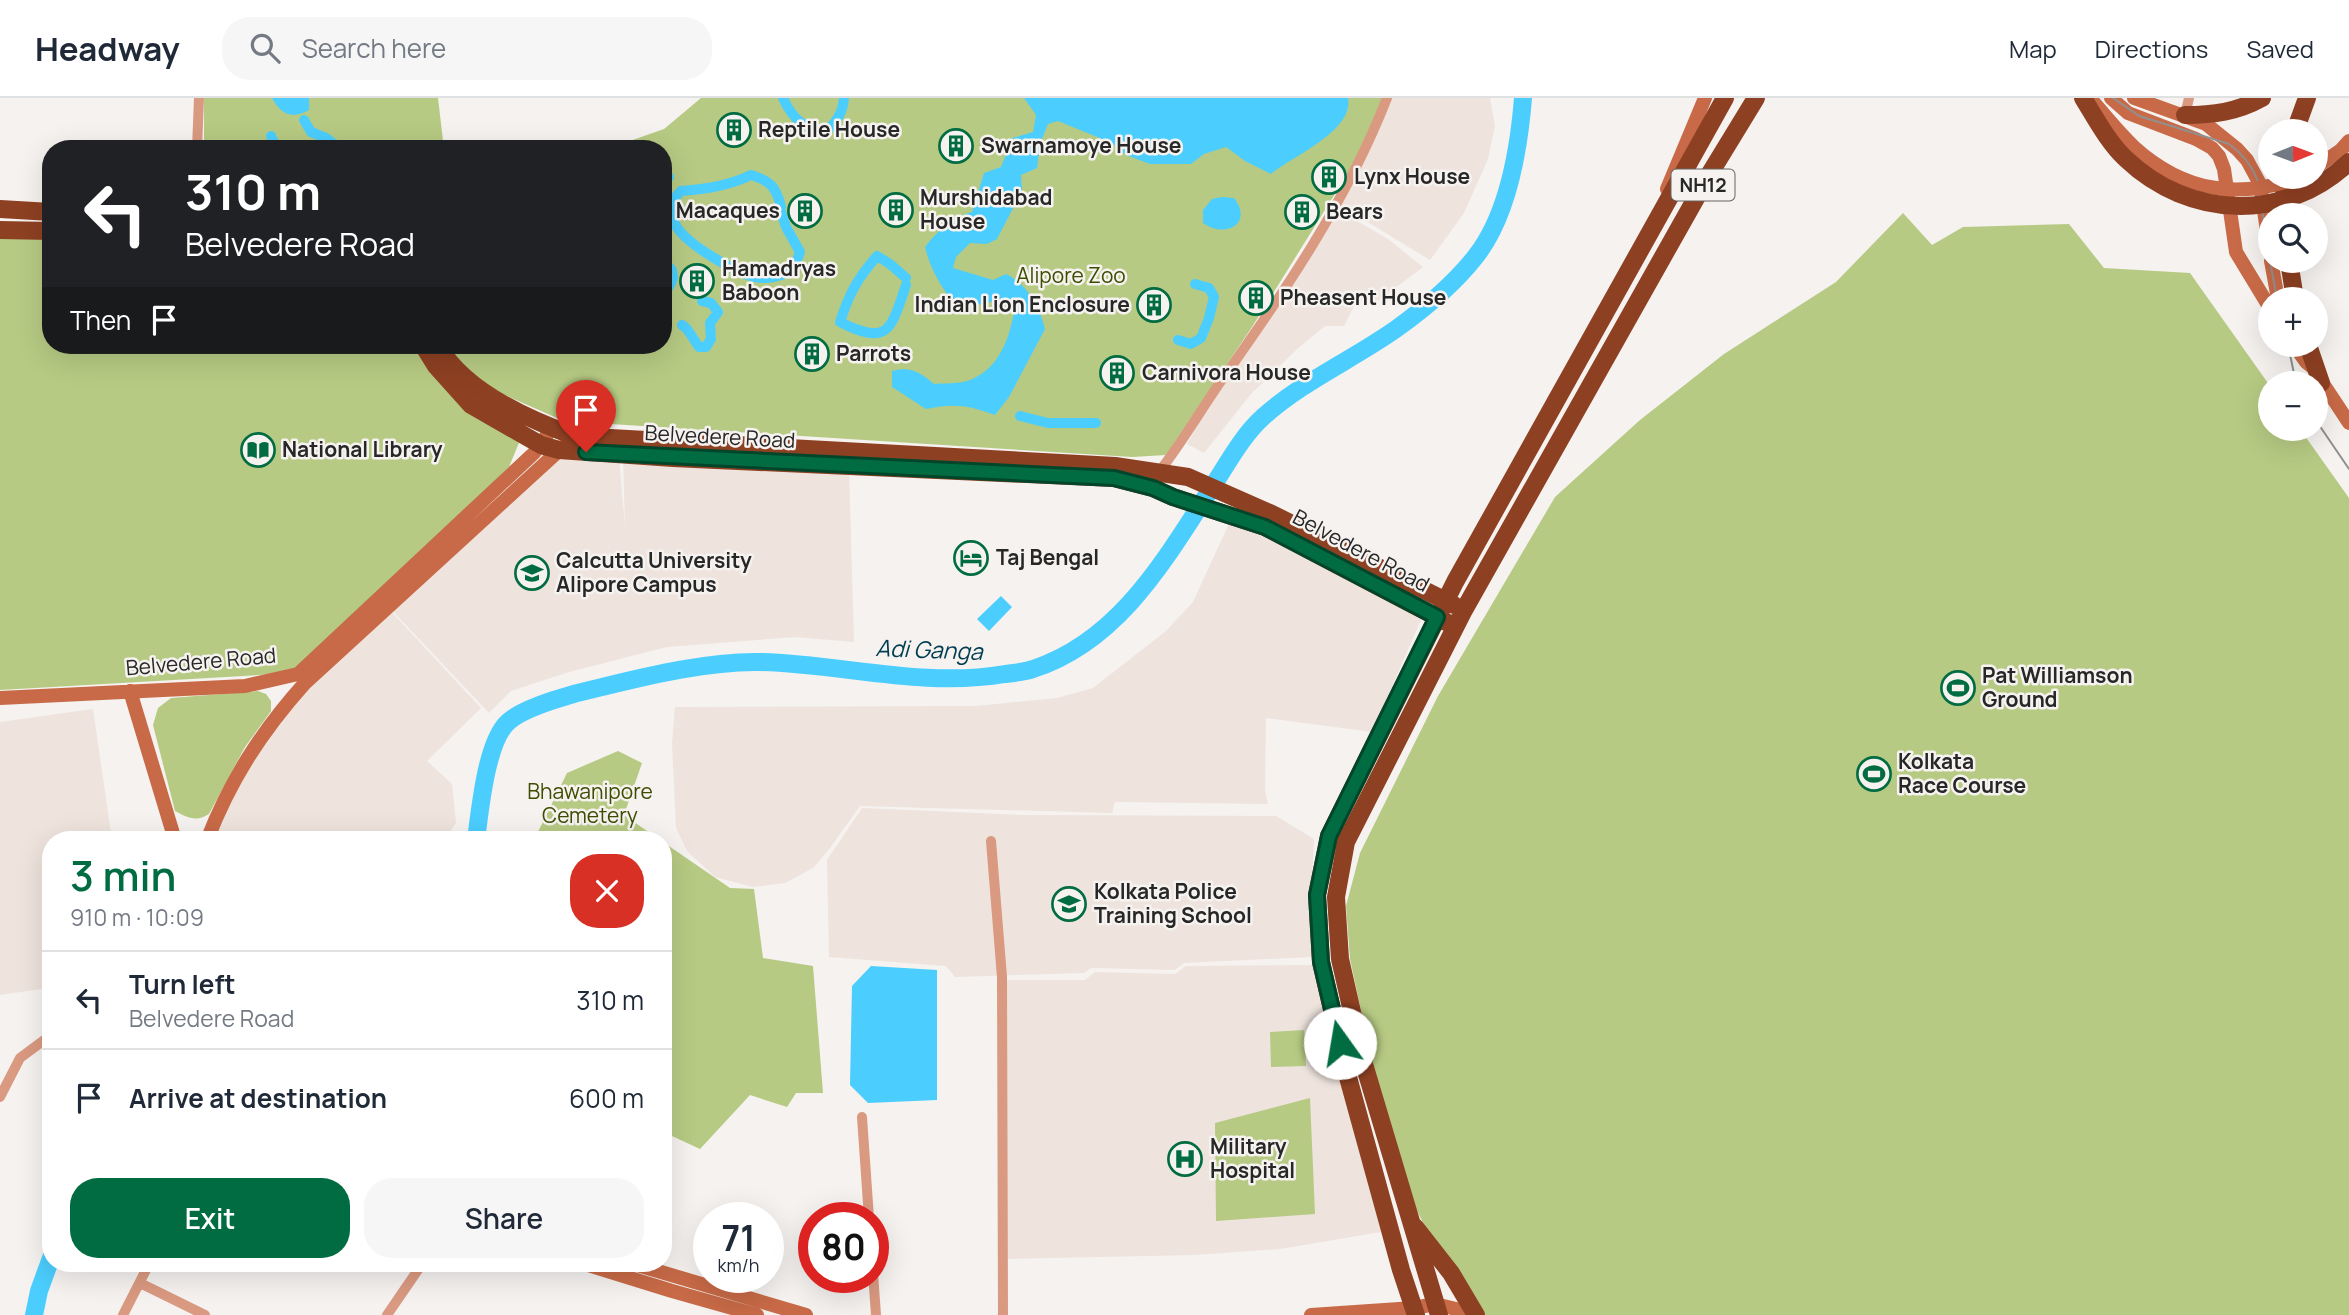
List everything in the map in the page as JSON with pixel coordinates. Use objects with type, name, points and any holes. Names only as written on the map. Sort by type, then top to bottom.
[{"type":"highway","name":"NH12","points":[[1437,617],[1725,98]]},
{"type":"highway","points":[[1709,175],[1742,98]]},
{"type":"highway","name":"NH12","points":[[1455,627],[1709,175],[1756,98]]},
{"type":"highway","points":[[2083,98],[2108,138],[2126,159],[2171,190],[2204,202],[2245,206],[2281,202],[2337,174],[2349,162]]},
{"type":"highway","points":[[2187,107],[2213,115],[2238,109],[2262,98]]},
{"type":"highway","points":[[2299,119],[2307,98]]},
{"type":"highway","points":[[0,209],[42,211]]},
{"type":"highway","points":[[0,230],[42,231]]},
{"type":"highway","points":[[429,354],[471,405],[541,445]]},
{"type":"highway","name":"Belvedere Road","points":[[444,354],[488,395],[552,429],[574,436],[1115,466],[1188,477],[1247,512],[1464,610]]},
{"type":"highway","name":"Belvedere Road","points":[[541,445],[559,450],[673,458],[1114,478],[1153,488],[1173,497],[1247,512],[1265,527],[1455,627]]},
{"type":"highway","points":[[1437,617],[1329,836],[1317,895],[1321,962],[1437,1309]]},
{"type":"highway","points":[[1415,1311],[1355,1067],[1340,959],[1336,897],[1346,842],[1455,627]]},
{"type":"highway","points":[[1410,1222],[1451,1273],[1476,1315]]},
{"type":"main road","points":[[1639,254],[1705,98]]},
{"type":"main road","points":[[2090,98],[2133,146],[2162,169],[2214,189],[2259,189]]},
{"type":"main road","points":[[2111,98],[2128,113],[2196,139],[2212,148],[2219,156],[2224,169],[2236,253],[2258,289]]},
{"type":"main road","points":[[2134,98],[2187,107],[2237,149],[2260,184],[2263,203]]},
{"type":"main road","points":[[2212,148],[2222,136]]},
{"type":"main road","points":[[2328,159],[2349,141]]},
{"type":"main road","points":[[2302,357],[2311,366]]},
{"type":"main road","points":[[2306,357],[2314,371]]},
{"type":"main road","points":[[2328,393],[2349,423]]},
{"type":"main road","points":[[541,445],[552,429]]},
{"type":"main road","points":[[211,831],[249,752],[284,707],[302,678],[574,436]]},
{"type":"main road","name":"Belvedere Road","points":[[0,698],[265,683],[302,678],[541,445]]},
{"type":"main road","points":[[265,683],[279,689],[284,707]]},
{"type":"main road","points":[[130,691],[171,831]]},
{"type":"main road","points":[[609,1272],[757,1315]]},
{"type":"main road","points":[[661,1272],[806,1315]]},
{"type":"main road","points":[[1311,1315],[1437,1309],[1456,1309],[1465,1315]]},
{"type":"street","points":[[197,140],[199,98]]},
{"type":"street","points":[[1159,472],[1266,317],[1319,233],[1353,174],[1387,98]]},
{"type":"street","points":[[991,841],[1002,977],[1003,1315]]},
{"type":"street","points":[[0,1097],[20,1058],[42,1042]]},
{"type":"street","points":[[862,1117],[868,1202]]},
{"type":"street","points":[[123,1315],[145,1272]]},
{"type":"street","points":[[387,1315],[417,1272]]},
{"type":"street","points":[[140,1283],[205,1315]]},
{"type":"street","points":[[874,1293],[876,1315]]},
{"type":"shaded area","points":[[1389,98],[1490,98],[1495,126],[1488,159],[1464,213],[1430,260],[1341,206]]},
{"type":"shaded area","points":[[1338,210],[1388,239],[1423,267],[1378,301],[1355,304],[1344,326],[1325,326],[1296,350],[1251,394],[1204,453],[1187,444],[1213,398]]},
{"type":"shaded area","points":[[551,446],[619,457],[625,528],[623,456],[849,467],[854,642],[795,637],[667,647],[569,672],[511,691],[489,713],[386,604]]},
{"type":"shaded area","points":[[1232,517],[1324,561],[1421,620],[1372,732],[1266,718],[1265,790],[1268,804],[1115,802],[1112,813],[860,806],[813,868],[785,883],[753,887],[715,877],[687,851],[676,828],[672,744],[675,707],[976,706],[1057,698],[1093,688],[1166,631],[1193,602]]},
{"type":"shaded area","points":[[386,606],[481,708],[427,761],[452,784],[456,823],[450,831],[215,831],[253,753],[313,675]]},
{"type":"shaded area","points":[[93,709],[111,831],[42,831],[42,989],[0,995],[0,722]]},
{"type":"shaded area","name":"Kolkata Police Training School","points":[[862,808],[1023,815],[1276,816],[1314,839],[1311,957],[1184,963],[1175,970],[1091,968],[1084,973],[955,977],[946,966],[829,957],[827,860]]},
{"type":"shaded area","name":"Military Hospital","points":[[1318,965],[1381,1232],[1280,1249],[1194,1255],[1006,1259],[1006,980],[1085,980],[1095,972],[1175,974],[1186,966]]},
{"type":"green space","points":[[204,98],[438,98],[443,140],[204,140]]},
{"type":"green space","name":"Alipore Zoo","points":[[701,98],[1384,98],[1370,136],[1348,173],[1252,327],[1166,455],[1132,457],[595,423],[557,418],[482,385],[452,354],[672,354],[672,140],[633,140],[664,129]]},
{"type":"green space","name":"Kolkata Race Course","points":[[1903,213],[1932,245],[1963,227],[2069,224],[2104,268],[2190,273],[2259,371],[2258,441],[2309,441],[2349,498],[2349,1315],[1479,1315],[1458,1291],[1412,1201],[1374,1070],[1350,959],[1346,906],[1360,853],[1438,696],[1555,497],[1640,420],[1724,354],[1836,282]]},
{"type":"green space","name":"National Library","points":[[0,229],[42,231],[42,354],[431,354],[476,402],[523,433],[509,467],[445,532],[295,673],[0,690]]},
{"type":"green space","points":[[258,691],[266,694],[271,701],[271,711],[245,747],[209,814],[192,818],[175,811],[153,725],[158,708],[171,698]]},
{"type":"green space","name":"Bhawanipore Cemetery","points":[[618,751],[642,763],[624,815],[647,831],[538,831],[567,773]]},
{"type":"green space","name":"Bhawanipore Cemetery","points":[[672,848],[730,888],[754,889],[763,958],[813,966],[823,1093],[796,1093],[787,1107],[750,1095],[700,1149],[672,1136]]},
{"type":"green space","points":[[1304,1030],[1306,1066],[1271,1067],[1270,1032]]},
{"type":"green space","points":[[1310,1098],[1315,1214],[1216,1221],[1215,1123]]},
{"type":"water","points":[[272,98],[309,98],[309,110],[297,115],[287,114]]},
{"type":"water","points":[[1024,98],[1348,98],[1342,121],[1332,132],[1271,174],[1245,161],[1226,147],[1204,154],[1191,164],[1150,164],[1126,155],[1112,143],[1058,121],[1048,124],[1040,144],[1037,168],[1021,175],[1022,191],[997,239],[987,244],[970,243],[956,257],[953,268],[993,280],[1006,274],[1014,279],[1031,297],[1045,329],[1009,397],[995,415],[961,406],[926,409],[892,387],[892,371],[914,371],[934,384],[967,381],[987,370],[994,362],[1009,333],[1014,312],[1003,299],[960,309],[938,280],[925,247],[946,225],[972,212],[984,173],[1001,167],[1009,139],[1033,132],[1036,115]]},
{"type":"water","points":[[1234,198],[1241,215],[1234,226],[1220,230],[1203,223],[1203,210],[1212,199]]},
{"type":"water","points":[[1001,596],[1012,607],[989,631],[977,619]]},
{"type":"water","points":[[871,966],[937,970],[937,1100],[868,1103],[850,1085],[852,986]]},
{"type":"waterway","points":[[783,98],[800,122],[812,129],[827,131],[839,116],[844,98]]},
{"type":"waterway","name":"Adi Ganga","points":[[477,831],[489,760],[500,732],[516,716],[553,700],[660,674],[741,662],[791,664],[913,677],[974,678],[1033,669],[1064,656],[1092,638],[1117,616],[1160,565],[1256,424],[1294,392],[1407,321],[1449,286],[1476,256],[1504,201],[1515,159],[1523,98]]},
{"type":"waterway","points":[[304,120],[311,132],[329,140]]},
{"type":"waterway","points":[[271,136],[273,140]]},
{"type":"waterway","points":[[672,201],[681,191],[717,186],[751,175],[772,186],[781,207]]},
{"type":"waterway","points":[[672,217],[681,232],[701,250],[741,272],[762,278],[775,277],[794,269],[800,252],[781,212]]},
{"type":"waterway","points":[[906,278],[877,256],[854,287],[840,322],[869,333],[886,329],[896,313],[906,285]]},
{"type":"waterway","points":[[672,270],[673,278]]},
{"type":"waterway","points":[[1178,340],[1191,344],[1201,338],[1209,318],[1214,297],[1209,288],[1195,284]]},
{"type":"waterway","points":[[682,325],[699,347],[706,347],[711,339],[710,323],[718,312],[711,303],[702,301]]},
{"type":"waterway","points":[[1020,416],[1048,423],[1096,423]]},
{"type":"waterway","name":"Adi Ganga","points":[[34,1315],[46,1272]]},
{"type":"tram line","points":[[2113,98],[2139,116],[2229,144],[2249,164],[2257,179],[2261,203]]},
{"type":"tram line","points":[[2272,273],[2275,287]]},
{"type":"tram line","points":[[2291,357],[2293,371]]},
{"type":"tram line","points":[[2328,438],[2349,469]]},
{"type":"place","name":"Reptile House","points":[[734,130]]},
{"type":"place","name":"Swarnamoye House","points":[[956,146]]},
{"type":"place","name":"Lynx House","points":[[1329,177]]},
{"type":"place","name":"Murshidabad House","points":[[896,210]]},
{"type":"place","name":"Macaques","points":[[805,211]]},
{"type":"place","name":"Bears","points":[[1302,212]]},
{"type":"place","name":"Hamadryas Baboon","points":[[697,281]]},
{"type":"place","name":"Pheasent House","points":[[1256,298]]},
{"type":"place","name":"Indian Lion Enclosure","points":[[1154,305]]},
{"type":"place","name":"Parrots","points":[[812,354]]},
{"type":"place","name":"Carnivora House","points":[[1117,373]]},
{"type":"place","name":"National Library","points":[[258,450]]},
{"type":"place","name":"Taj Bengal","points":[[971,558]]},
{"type":"place","name":"Calcutta University Alipore Campus","points":[[532,573]]},
{"type":"place","name":"Pat Williamson Ground","points":[[1958,688]]},
{"type":"place","name":"Kolkata Race Course","points":[[1874,774]]},
{"type":"place","name":"Kolkata Police Training School","points":[[1069,904]]},
{"type":"place","name":"Military Hospital","points":[[1185,1159]]},
{"type":"route","points":[[586,452],[1114,478],[1153,488],[1265,527],[1437,617],[1329,836],[1317,895],[1321,962],[1340,1043]]}]
